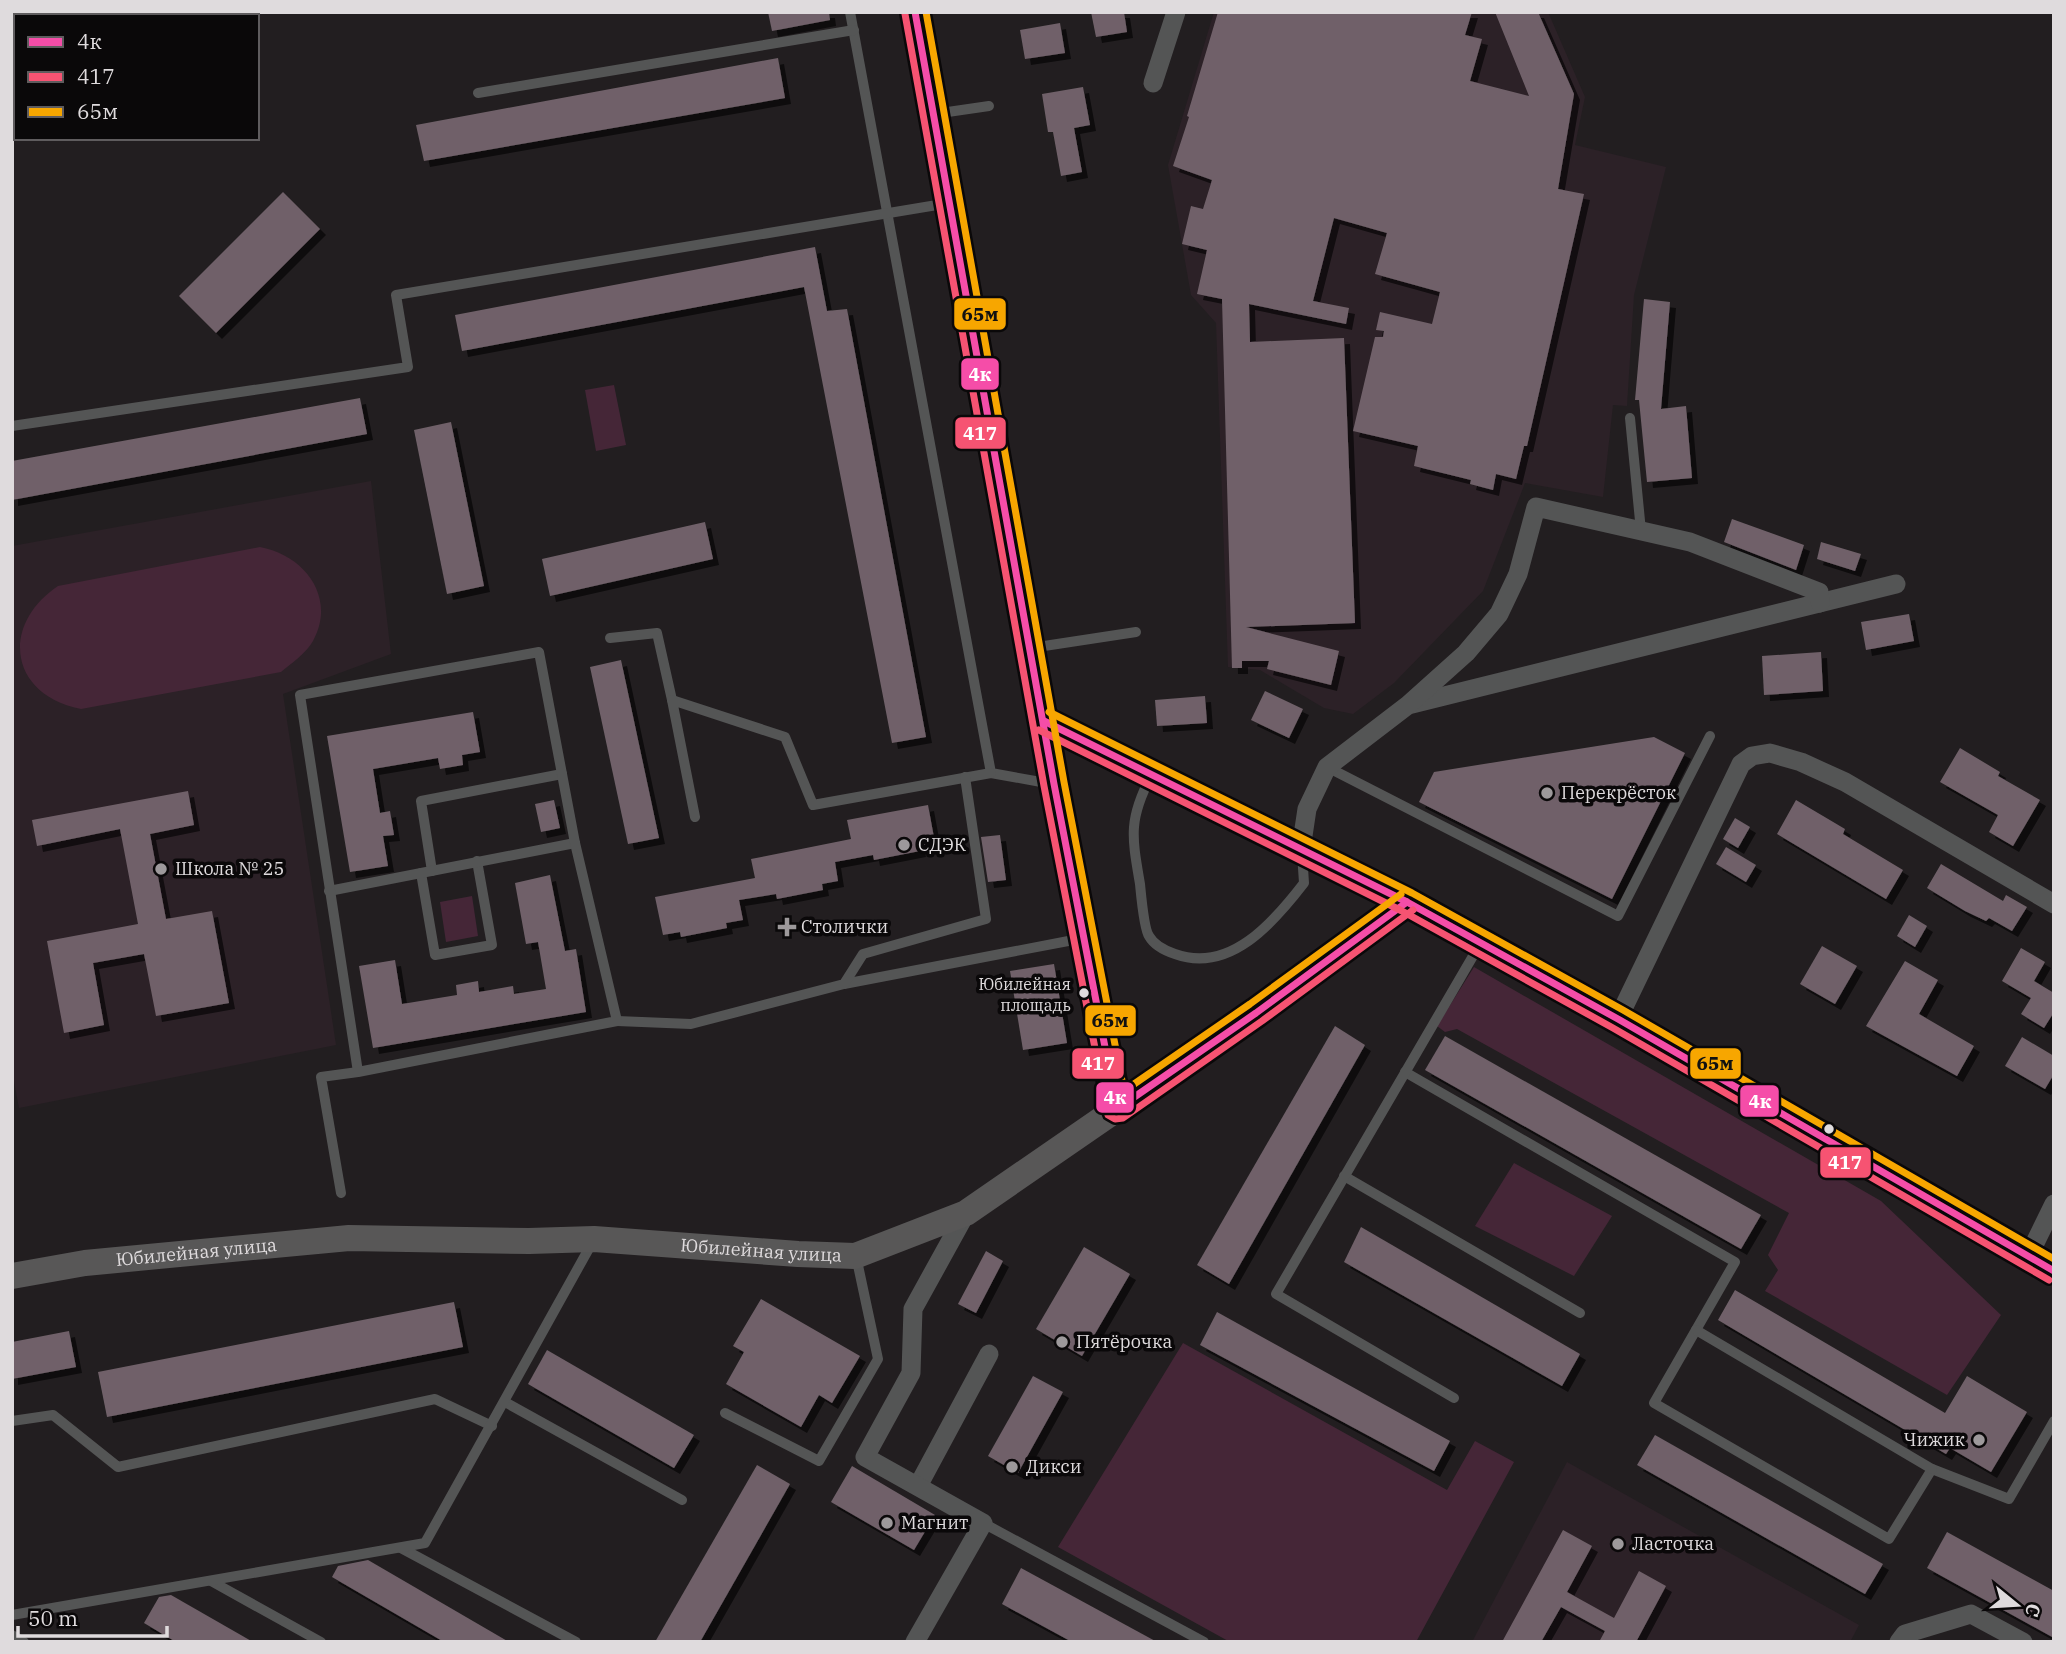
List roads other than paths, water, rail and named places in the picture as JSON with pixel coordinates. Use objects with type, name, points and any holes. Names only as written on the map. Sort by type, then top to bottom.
[{"type":"street","points":[[915,12],[1054,784],[1117,1109]]},
{"type":"street","points":[[1153,83],[1176,12]]},
{"type":"street","points":[[1301,849],[1307,809],[1326,767],[1408,705],[1466,653],[1499,614],[1518,574],[1536,507],[1690,542],[1819,592],[1820,603]]},
{"type":"street","points":[[1408,705],[1896,584]]},
{"type":"street","points":[[1044,722],[1407,902],[1618,1019],[2054,1271]]},
{"type":"street","points":[[1618,1019],[1741,764],[1752,756],[1770,753],[1782,756],[1845,782],[2054,904]]},
{"type":"street","name":"Юбилейная улица","points":[[12,1276],[85,1263],[349,1238],[594,1240],[855,1256],[966,1213],[1256,1013],[1407,902]]},
{"type":"street","points":[[2029,1255],[2054,1204]]},
{"type":"street","points":[[915,1642],[983,1522],[865,1457],[911,1373],[913,1309],[966,1213]]},
{"type":"street","points":[[918,1486],[989,1354]]},
{"type":"street","points":[[1899,1642],[1905,1634],[1971,1614],[2024,1642]]},
{"type":"lane","points":[[850,12],[991,773]]},
{"type":"lane","points":[[478,93],[853,30]]},
{"type":"lane","points":[[933,114],[989,106]]},
{"type":"lane","points":[[12,426],[408,367],[396,295],[950,203]]},
{"type":"lane","points":[[1630,418],[1641,531]]},
{"type":"lane","points":[[1031,648],[1136,632]]},
{"type":"lane","points":[[610,638],[657,633],[695,817]]},
{"type":"lane","points":[[358,1072],[300,695],[539,652],[575,843],[617,1021]]},
{"type":"lane","points":[[672,700],[785,737],[813,805],[991,773],[1054,784]]},
{"type":"lane","points":[[1326,767],[1618,915],[1710,736]]},
{"type":"lane","points":[[432,871],[421,801],[562,774]]},
{"type":"lane","points":[[1151,776],[1137,803],[1132,839],[1148,936],[1165,951],[1186,958],[1209,959],[1238,948],[1280,916],[1304,883],[1301,849]]},
{"type":"lane","points":[[844,984],[863,954],[986,919],[965,778]]},
{"type":"lane","points":[[329,891],[575,843]]},
{"type":"lane","points":[[421,873],[435,955],[492,945],[477,861]]},
{"type":"lane","points":[[341,1192],[321,1077],[617,1021],[691,1024],[844,984],[1084,938]]},
{"type":"lane","points":[[1454,1398],[1276,1294],[1480,943]]},
{"type":"lane","points":[[1405,1072],[1735,1262],[1654,1403],[1889,1539],[1932,1469]]},
{"type":"lane","points":[[1344,1176],[1580,1313]]},
{"type":"lane","points":[[12,1615],[425,1543],[594,1240]]},
{"type":"lane","points":[[725,1413],[819,1461],[878,1359],[855,1256]]},
{"type":"lane","points":[[1696,1330],[1932,1469],[2009,1499],[2054,1421]]},
{"type":"lane","points":[[12,1421],[53,1415],[118,1467],[435,1399],[492,1426]]},
{"type":"lane","points":[[505,1402],[682,1500]]},
{"type":"lane","points":[[983,1522],[1204,1642]]},
{"type":"lane","points":[[401,1547],[576,1642]]},
{"type":"lane","points":[[211,1581],[321,1642]]},
{"type":"lane","points":[[12,1635],[24,1642]]},
{"type":"place","name":"Перекрёсток","points":[[1547,793]]},
{"type":"place","name":"СДЭК","points":[[904,845]]},
{"type":"place","name":"Школа № 25","points":[[161,869]]},
{"type":"place","name":"Столички","points":[[787,927]]},
{"type":"place","name":"Юбилейная площадь","points":[[1084,993]]},
{"type":"place","name":"Пятёрочка","points":[[1062,1342]]},
{"type":"place","name":"Чижик","points":[[1979,1440]]},
{"type":"place","name":"Дикси","points":[[1012,1467]]},
{"type":"place","name":"Магнит","points":[[887,1523]]},
{"type":"place","name":"Ласточка","points":[[1618,1544]]}]
